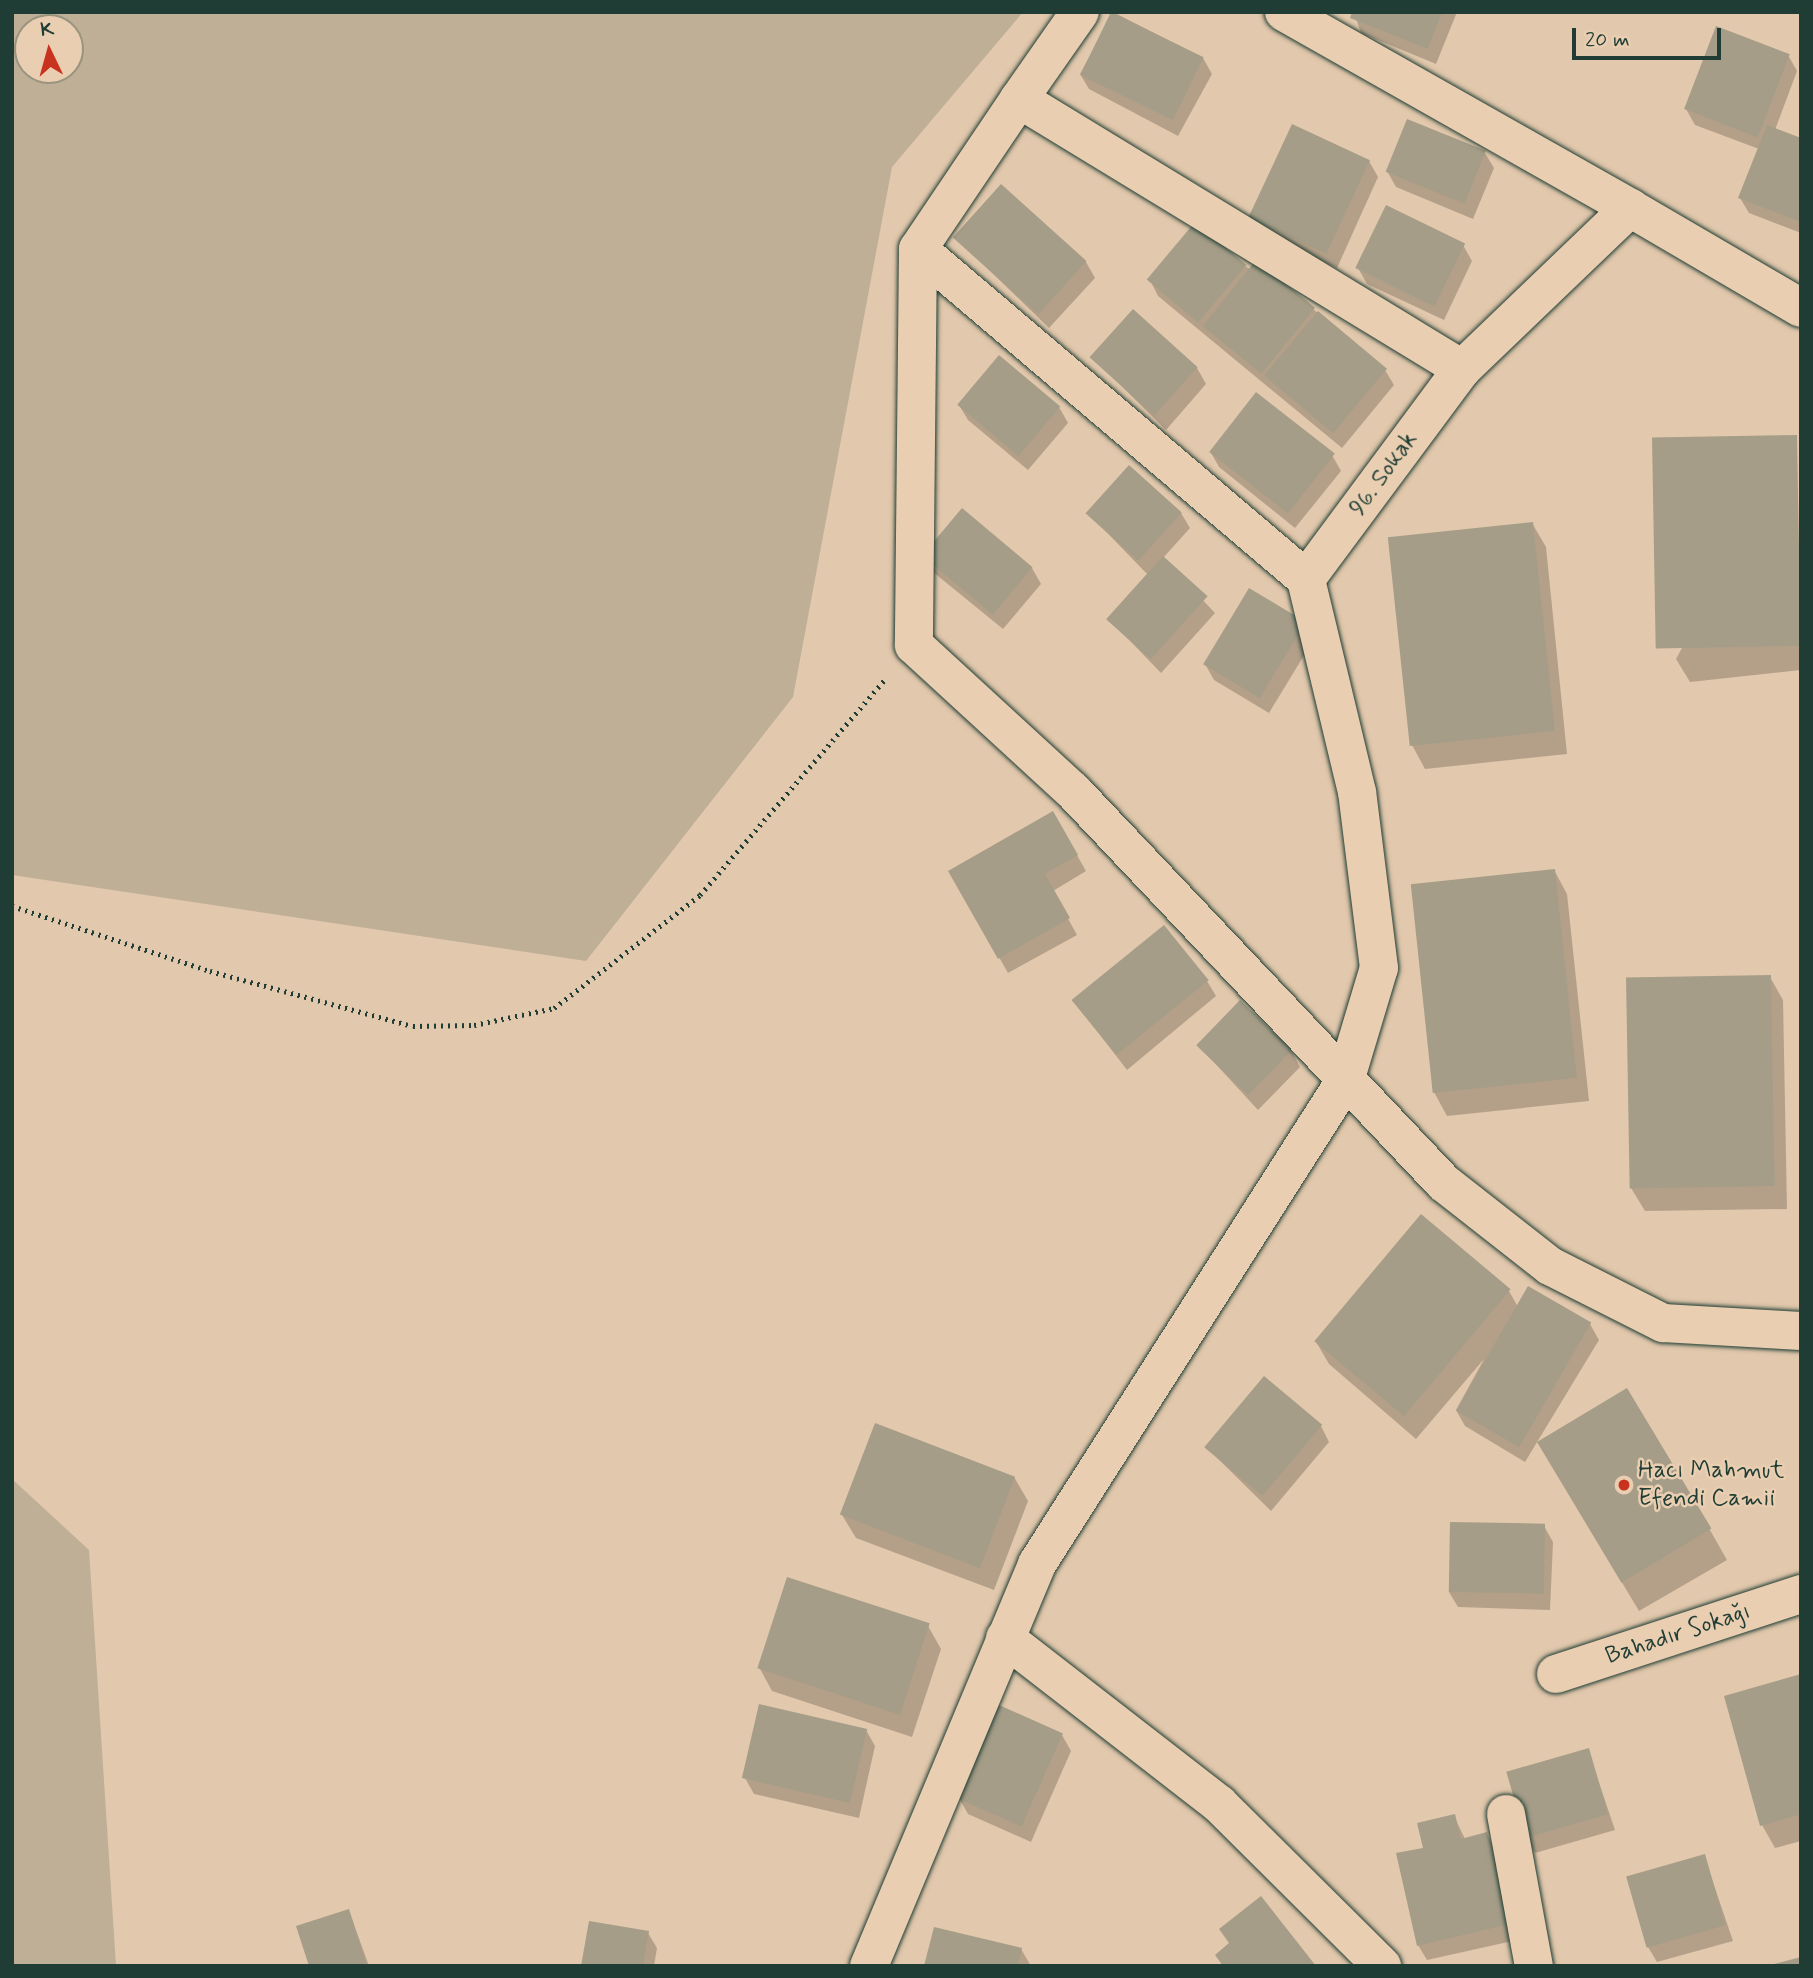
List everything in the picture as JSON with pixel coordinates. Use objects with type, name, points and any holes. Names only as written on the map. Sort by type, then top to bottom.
[{"type":"street","points":[[1080,12],[918,249],[914,645],[1073,791],[1444,1184],[1550,1266],[1663,1323],[1801,1331]]},
{"type":"street","points":[[1283,12],[1801,308]]},
{"type":"street","points":[[1019,99],[1462,369]]},
{"type":"street","name":"96. Sokak","points":[[1306,579],[1462,369],[1630,208]]},
{"type":"street","points":[[869,1966],[1037,1564],[1345,1081],[1379,968],[1357,792],[1306,579],[918,249]]},
{"type":"street","name":"Bahadır Sokağı","points":[[1556,1674],[1801,1594]]},
{"type":"street","points":[[1004,1639],[1219,1804],[1382,1966]]},
{"type":"street","points":[[1506,1814],[1534,1966]]},
{"type":"path","points":[[12,906],[211,971],[413,1026],[474,1025],[554,1008],[700,895],[914,645]]},
{"type":"shaded area","points":[[12,12],[1023,12],[892,167],[793,697],[586,961],[12,875]]},
{"type":"shaded area","points":[[12,1479],[89,1550],[116,1966],[12,1966]]},
{"type":"building","points":[[1111,12],[1204,57],[1173,120],[1080,75]]},
{"type":"building","points":[[1352,12],[1442,12],[1428,49],[1350,18]]},
{"type":"building","points":[[1716,26],[1790,54],[1758,137],[1684,109]]},
{"type":"building","points":[[1407,119],[1486,151],[1464,204],[1386,172]]},
{"type":"building","points":[[1292,124],[1370,160],[1326,254],[1248,217]]},
{"type":"building","points":[[1767,125],[1801,138],[1801,222],[1738,198]]},
{"type":"building","points":[[1001,184],[1086,261],[1038,314],[953,238]]},
{"type":"building","points":[[1386,205],[1465,244],[1434,306],[1355,268]]},
{"type":"building","points":[[1195,222],[1246,265],[1198,323],[1147,279]]},
{"type":"building","points":[[1256,260],[1315,308],[1262,374],[1203,326]]},
{"type":"building","points":[[1133,309],[1198,367],[1154,416],[1090,357]]},
{"type":"building","points":[[1318,311],[1387,369],[1333,433],[1264,375]]},
{"type":"building","points":[[999,355],[1060,406],[1019,456],[957,405]]},
{"type":"building","points":[[1256,392],[1335,454],[1288,513],[1209,452]]},
{"type":"building","points":[[1797,435],[1801,646],[1656,648],[1652,438]]},
{"type":"building","points":[[1129,465],[1182,513],[1138,561],[1086,513]]},
{"type":"building","points":[[962,508],[1032,567],[993,615],[922,555]]},
{"type":"building","points":[[1533,522],[1555,731],[1410,746],[1388,537]]},
{"type":"building","points":[[1163,556],[1208,596],[1151,659],[1106,619]]},
{"type":"building","points":[[1249,588],[1306,622],[1260,698],[1203,664]]},
{"type":"building","points":[[1053,811],[1078,855],[1045,874],[1070,918],[998,959],[948,871]]},
{"type":"building","points":[[1555,869],[1577,1078],[1433,1093],[1411,884]]},
{"type":"building","points":[[1164,925],[1209,980],[1116,1055],[1072,1000]]},
{"type":"building","points":[[1771,975],[1775,1186],[1630,1188],[1626,978]]},
{"type":"building","points":[[1240,1000],[1292,1050],[1248,1095],[1196,1045]]},
{"type":"building","points":[[1421,1214],[1511,1289],[1404,1416],[1314,1341]]},
{"type":"building","points":[[1528,1286],[1591,1322],[1519,1447],[1456,1411]]},
{"type":"building","points":[[1264,1376],[1322,1425],[1262,1496],[1204,1447]]},
{"type":"building","name":"Hacı Mahmut Efendi Camii","points":[[1627,1388],[1711,1529],[1621,1583],[1537,1442]]},
{"type":"building","points":[[875,1423],[1015,1477],[980,1568],[840,1514]]},
{"type":"building","points":[[1450,1522],[1545,1524],[1544,1594],[1449,1592]]},
{"type":"building","points":[[787,1577],[930,1623],[900,1715],[757,1668]]},
{"type":"building","points":[[1801,1674],[1801,1814],[1760,1826],[1724,1696]]},
{"type":"building","points":[[759,1704],[867,1729],[850,1803],[742,1778]]},
{"type":"building","points":[[999,1705],[1063,1733],[1021,1827],[958,1798]]},
{"type":"building","points":[[1589,1748],[1608,1814],[1525,1838],[1506,1772]]},
{"type":"building","points":[[1455,1814],[1461,1839],[1487,1832],[1509,1924],[1417,1946],[1396,1853],[1423,1848],[1417,1823]]},
{"type":"building","points":[[1705,1854],[1725,1925],[1647,1948],[1626,1877]]},
{"type":"building","points":[[1261,1896],[1316,1966],[1223,1966],[1215,1955],[1229,1943],[1219,1929]]},
{"type":"building","points":[[349,1909],[367,1966],[309,1966],[296,1926]]},
{"type":"building","points":[[589,1921],[649,1931],[643,1966],[581,1966]]},
{"type":"building","points":[[934,1927],[1022,1948],[1018,1966],[924,1966]]},
{"type":"building","points":[[1801,1957],[1801,1966],[1770,1965]]},
{"type":"place","name":"Hacı Mahmut Efendi Camii","points":[[1624,1485]]}]
